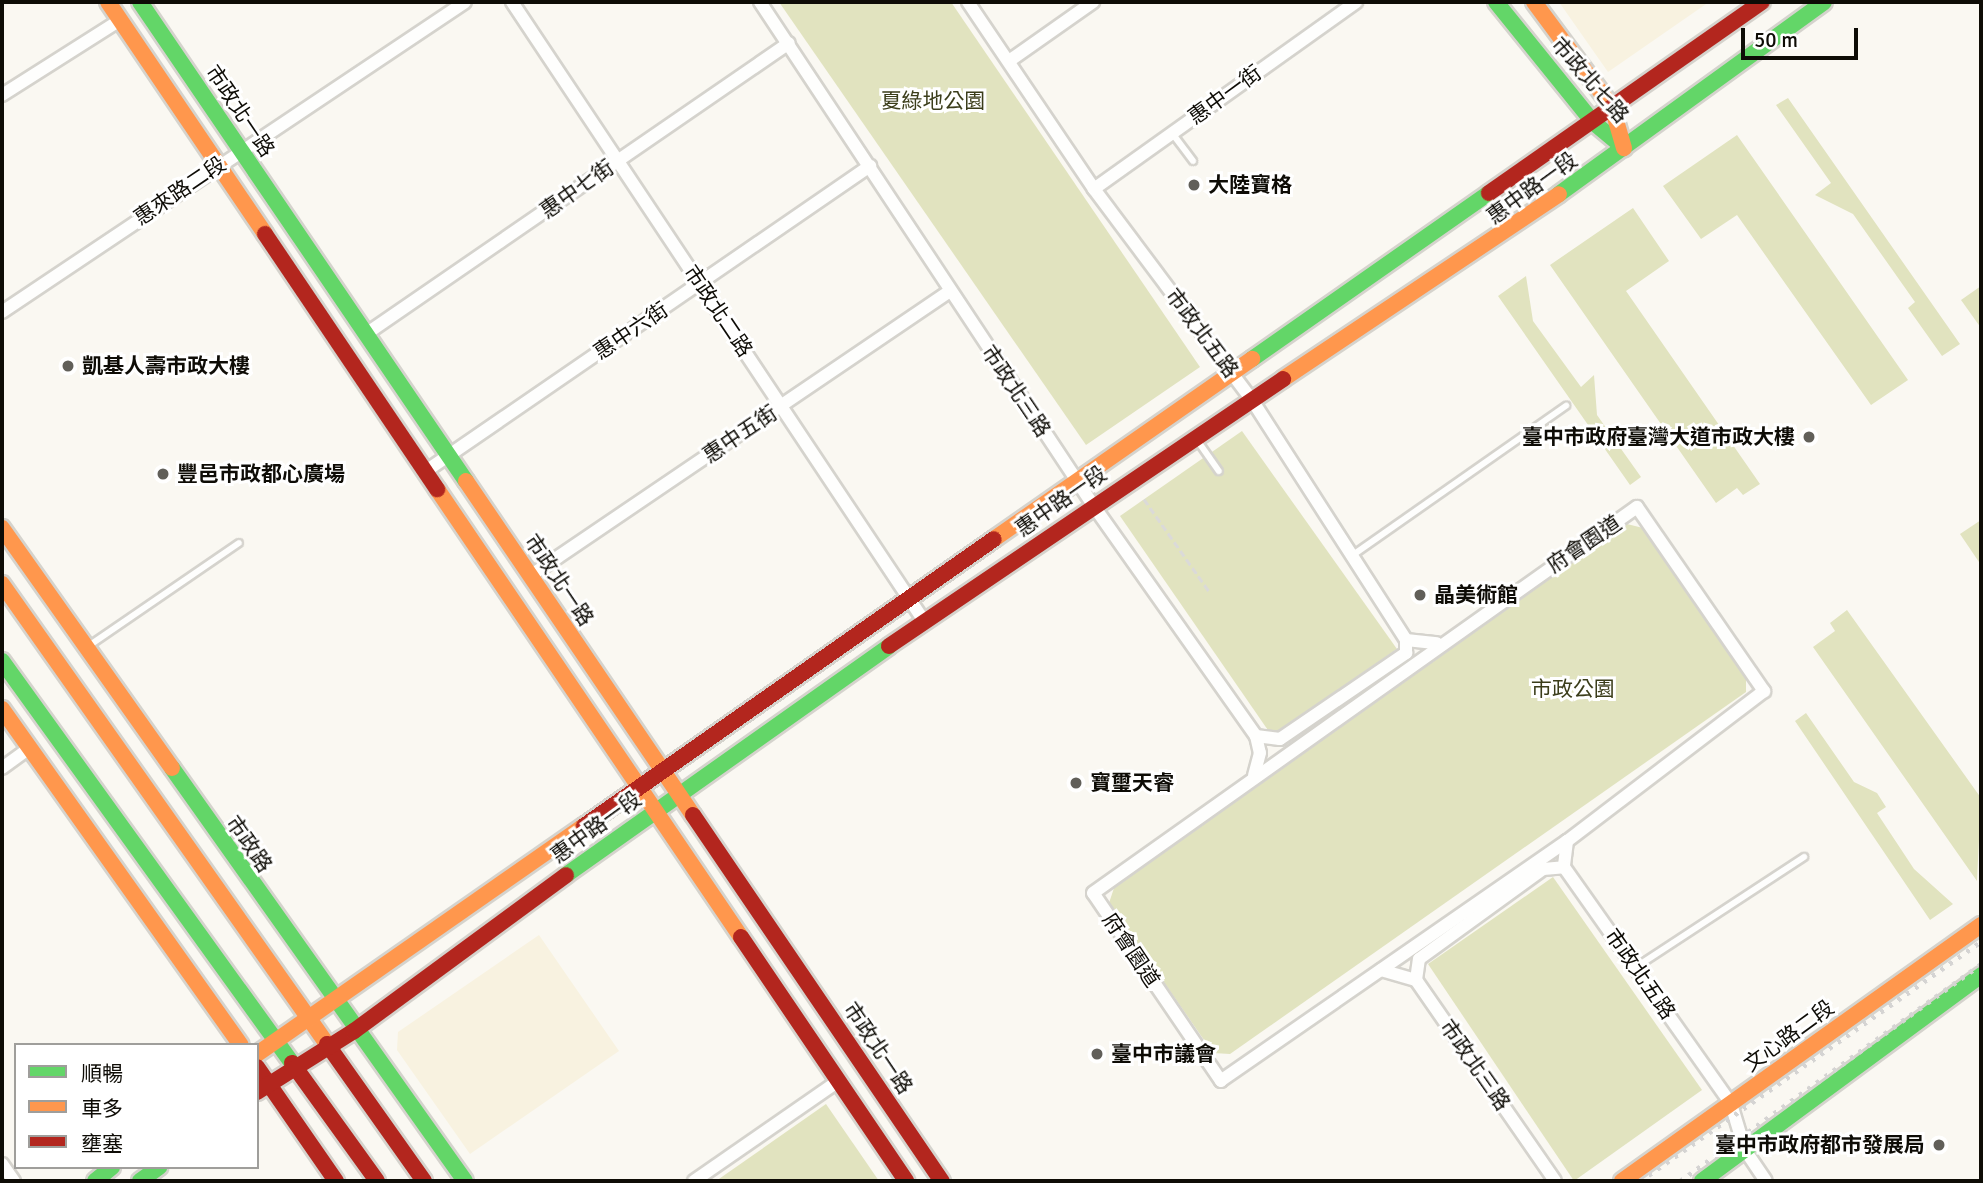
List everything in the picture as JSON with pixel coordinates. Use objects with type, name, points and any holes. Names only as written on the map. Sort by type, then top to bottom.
[{"type":"street","points":[[108,2],[906,1181]]},
{"type":"street","name":"市政北一路","points":[[140,2],[942,1181]]},
{"type":"street","name":"惠來路二段","points":[[2,312],[465,2]]},
{"type":"street","name":"市政北二路","points":[[512,2],[925,621]]},
{"type":"street","name":"市政北三路","points":[[760,2],[1074,477],[1256,736]]},
{"type":"street","name":"市政北五路","points":[[968,2],[1094,189],[1252,400],[1349,558],[1406,640]]},
{"type":"street","points":[[1009,61],[1093,2]]},
{"type":"street","name":"惠中一街","points":[[1094,189],[1356,2]]},
{"type":"street","name":"市政北七路","points":[[1496,2],[1593,122],[1624,148]]},
{"type":"street","name":"市政北七路","points":[[1534,2],[1612,107],[1624,148]]},
{"type":"street","name":"惠中路一段","points":[[259,1053],[906,594],[1074,477],[1233,374],[1762,2]]},
{"type":"street","name":"惠中路一段","points":[[263,1088],[354,1031],[655,809],[925,621],[1194,436],[1252,400],[1624,148],[1824,2]]},
{"type":"street","points":[[2,95],[120,20]]},
{"type":"street","name":"惠中七街","points":[[366,334],[789,43]]},
{"type":"street","name":"惠中六街","points":[[426,471],[870,166]]},
{"type":"street","name":"惠中五街","points":[[530,576],[950,291]]},
{"type":"street","name":"府會園道","points":[[1637,507],[1764,691],[1477,911],[1381,970],[1221,1081],[1093,893],[1441,642],[1637,507]]},
{"type":"street","name":"市政路","points":[[2,528],[354,1031],[465,1181]]},
{"type":"street","points":[[2,584],[424,1181]]},
{"type":"street","points":[[1251,778],[1260,758],[1256,736],[1280,739],[1406,653],[1406,640],[1441,642]]},
{"type":"street","points":[[2,661],[377,1181]]},
{"type":"street","points":[[1332,703],[1342,715]]},
{"type":"street","points":[[2,709],[241,1043]]},
{"type":"street","points":[[2,768],[30,748]]},
{"type":"street","points":[[1381,970],[1416,980],[1419,959],[1477,911],[1543,869],[1564,867],[1567,841]]},
{"type":"street","name":"市政北五路","points":[[1564,867],[1731,1104],[1745,1150],[1766,1181]]},
{"type":"street","name":"文心路二段","points":[[1622,1181],[1981,925]]},
{"type":"street","points":[[1702,1181],[1981,975]]},
{"type":"street","name":"市政北三路","points":[[1416,980],[1556,1181]]},
{"type":"street","points":[[694,1181],[837,1082]]},
{"type":"street","points":[[263,1088],[336,1181]]},
{"type":"street","points":[[2,1164],[14,1181]]},
{"type":"street","points":[[95,1181],[110,1169]]},
{"type":"street","points":[[140,1181],[156,1169]]},
{"type":"lane","points":[[1172,133],[1193,161]]},
{"type":"lane","points":[[1349,558],[1566,406]]},
{"type":"lane","points":[[1194,436],[1219,471]]},
{"type":"lane","points":[[86,648],[239,543]]},
{"type":"lane","points":[[1636,967],[1804,857]]},
{"type":"path","points":[[1144,499],[1209,591]]},
{"type":"shaded area","points":[[1559,2],[1709,2],[1608,72]]},
{"type":"shaded area","points":[[539,935],[619,1051],[470,1154],[397,1050],[398,1032]]},
{"type":"green space","name":"夏綠地公園","points":[[779,2],[951,2],[1200,367],[1086,445]]},
{"type":"green space","points":[[1788,98],[1960,344],[1942,356],[1908,308],[1915,302],[1853,214],[1815,195],[1831,183],[1776,105]]},
{"type":"green space","points":[[1737,135],[1908,380],[1871,405],[1737,215],[1701,239],[1663,186]]},
{"type":"green space","points":[[1633,208],[1669,261],[1626,291],[1760,484],[1743,495],[1737,488],[1716,503],[1550,265]]},
{"type":"green space","points":[[1526,276],[1533,321],[1581,387],[1594,375],[1597,415],[1641,477],[1630,485],[1498,296]]},
{"type":"green space","points":[[1981,286],[1981,328],[1961,300]]},
{"type":"green space","points":[[1242,431],[1397,649],[1272,736],[1120,516]]},
{"type":"green space","points":[[1981,520],[1981,565],[1960,534]]},
{"type":"green space","name":"市政公園","points":[[1627,524],[1643,528],[1746,670],[1746,692],[1230,1054],[1213,1053],[1109,903],[1114,888]]},
{"type":"green space","points":[[1847,610],[1981,798],[1977,881],[1813,647],[1835,631],[1830,623]]},
{"type":"green space","points":[[1806,713],[1854,782],[1877,793],[1886,807],[1877,813],[1914,869],[1953,904],[1930,920],[1795,721]]},
{"type":"green space","points":[[1553,877],[1702,1090],[1574,1181],[1428,964]]},
{"type":"green space","points":[[826,1104],[879,1181],[716,1181]]},
{"type":"railway","points":[[1640,1181],[1981,941]]},
{"type":"railway","points":[[1680,1181],[1981,964]]},
{"type":"traffic: fast","points":[[140,2],[466,481]]},
{"type":"traffic: fast","points":[[1496,2],[1593,122],[1624,148]]},
{"type":"traffic: fast","points":[[1559,194],[1824,2]]},
{"type":"traffic: fast","points":[[1252,359],[1489,193]]},
{"type":"traffic: fast","points":[[566,875],[889,646]]},
{"type":"traffic: fast","points":[[2,661],[292,1063]]},
{"type":"traffic: fast","points":[[172,768],[465,1181]]},
{"type":"traffic: fast","points":[[1702,1181],[1981,975]]},
{"type":"traffic: fast","points":[[95,1181],[110,1169]]},
{"type":"traffic: fast","points":[[140,1181],[156,1169]]},
{"type":"traffic: slow","points":[[108,2],[265,234]]},
{"type":"traffic: slow","points":[[1534,2],[1612,107],[1624,148]]},
{"type":"traffic: slow","points":[[1283,379],[1559,194]]},
{"type":"traffic: slow","points":[[994,539],[1252,359]]},
{"type":"traffic: slow","points":[[466,481],[693,815]]},
{"type":"traffic: slow","points":[[437,489],[741,937]]},
{"type":"traffic: slow","points":[[2,528],[172,768]]},
{"type":"traffic: slow","points":[[2,584],[327,1044]]},
{"type":"traffic: slow","points":[[2,709],[240,1043]]},
{"type":"traffic: slow","points":[[259,1053],[584,826]]},
{"type":"traffic: slow","points":[[1622,1181],[1981,925]]},
{"type":"traffic: jam","points":[[1489,193],[1762,2]]},
{"type":"traffic: jam","points":[[265,234],[437,489]]},
{"type":"traffic: jam","points":[[889,646],[1283,379]]},
{"type":"traffic: jam","points":[[584,826],[994,539]]},
{"type":"traffic: jam","points":[[693,815],[942,1181]]},
{"type":"traffic: jam","points":[[259,1091],[354,1031],[566,875]]},
{"type":"traffic: jam","points":[[741,937],[906,1181]]},
{"type":"traffic: jam","points":[[327,1044],[424,1181]]},
{"type":"traffic: jam","points":[[292,1063],[377,1181]]},
{"type":"traffic: jam","points":[[259,1070],[336,1181]]},
{"type":"place","name":"大陸寶格","points":[[1194,185]]},
{"type":"place","name":"凱基人壽市政大樓","points":[[68,366]]},
{"type":"place","name":"臺中市政府臺灣大道市政大樓","points":[[1809,437]]},
{"type":"place","name":"豐邑市政都心廣場","points":[[163,474]]},
{"type":"place","name":"晶美術館","points":[[1420,595]]},
{"type":"place","name":"寶璽天睿","points":[[1076,783]]},
{"type":"place","name":"臺中市議會","points":[[1097,1054]]},
{"type":"place","name":"臺中市政府都市發展局","points":[[1939,1145]]}]
